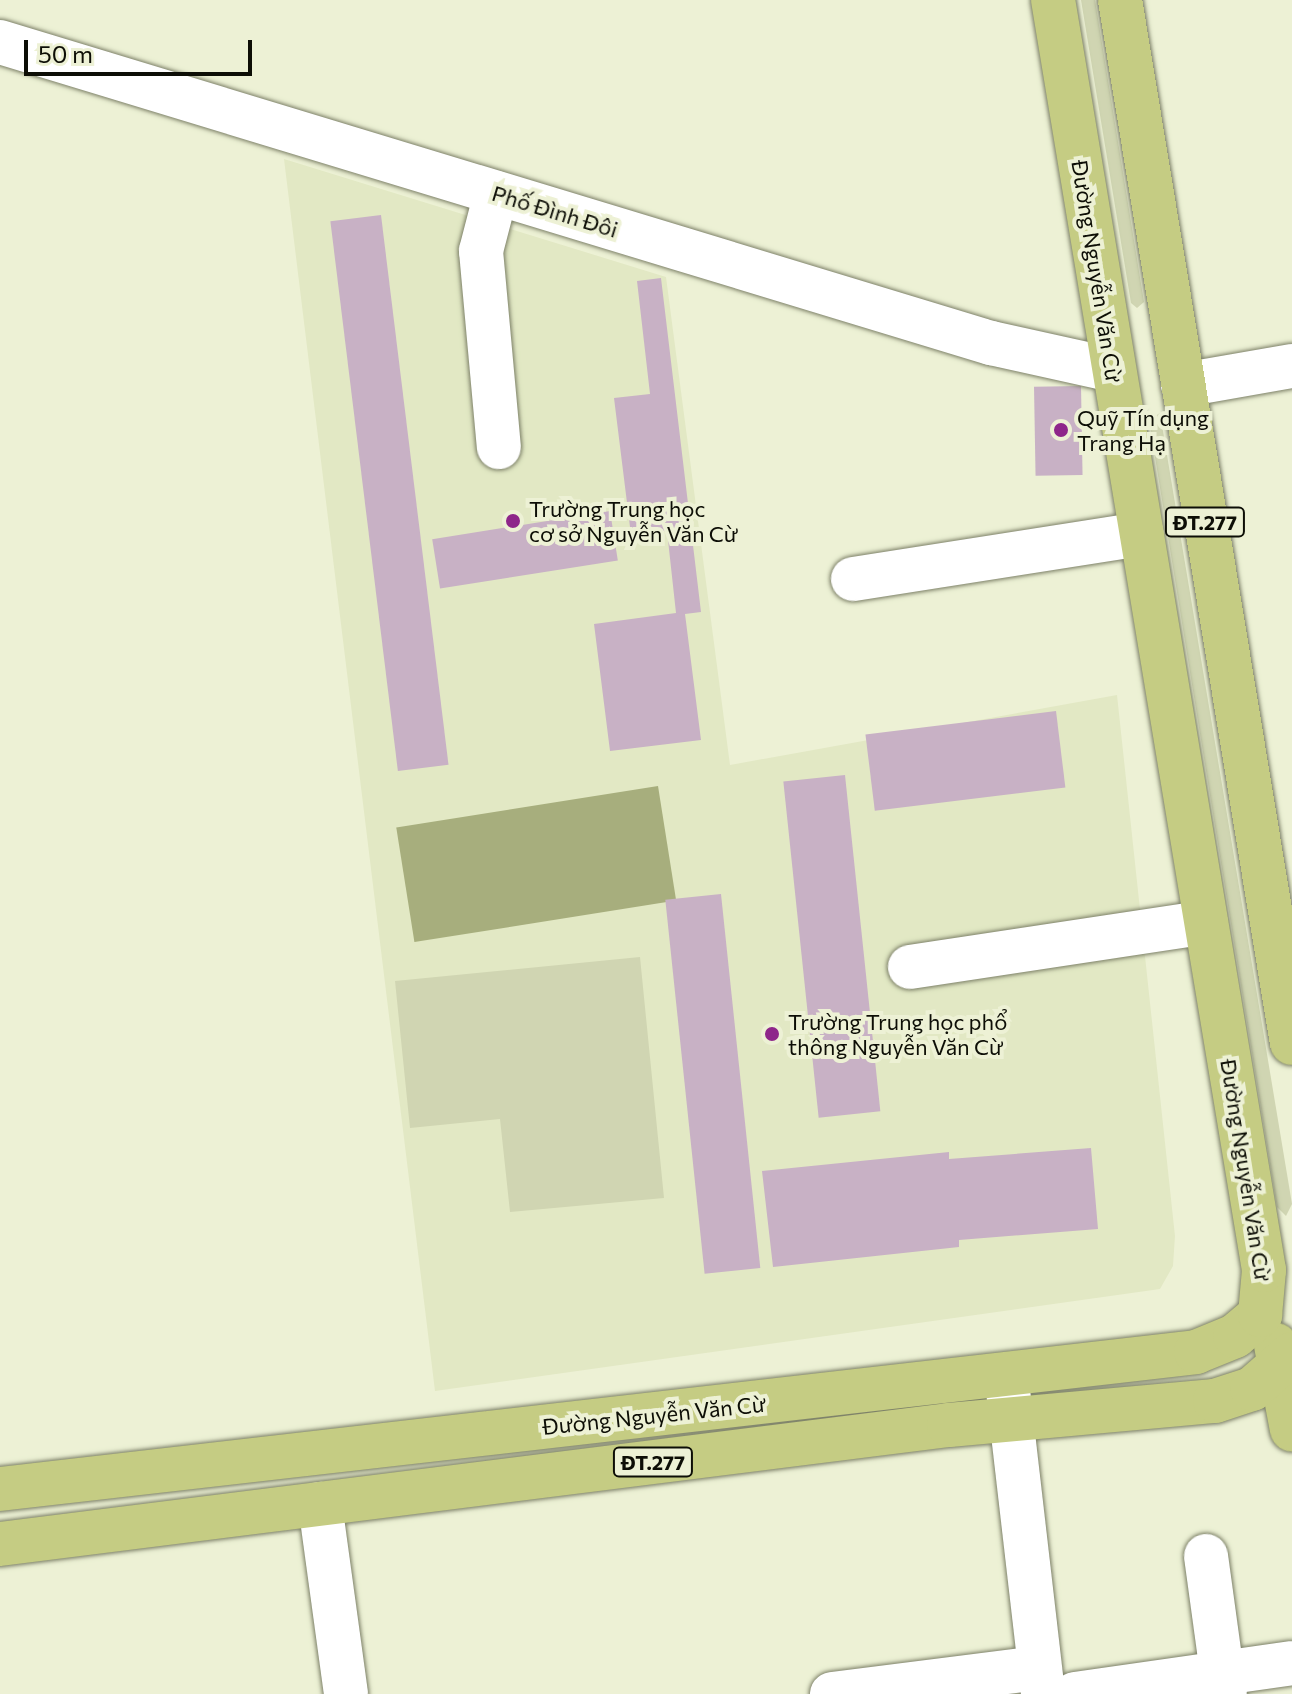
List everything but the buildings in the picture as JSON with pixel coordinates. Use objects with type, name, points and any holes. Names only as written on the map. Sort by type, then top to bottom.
[{"type":"main road","name":"Đường Nguyễn Văn Cừ","points":[[0,1544],[949,1425],[1011,1423],[1215,1401],[1252,1389],[1281,1335],[1206,922],[1053,0]]},
{"type":"main road","name":"ĐT.277","points":[[1120,0],[1292,1043]]},
{"type":"main road","points":[[1113,370],[1183,385]]},
{"type":"main road","name":"Đường Nguyễn Văn Cừ","points":[[0,1489],[1196,1352],[1246,1329],[1262,1312],[1281,1335]]},
{"type":"main road","points":[[1281,1335],[1292,1430]]},
{"type":"main road","points":[[317,1453],[320,1504]]},
{"type":"street","name":"Phố Đình Đôi","points":[[0,42],[1041,358],[1113,370]]},
{"type":"street","points":[[496,193],[481,251],[499,447]]},
{"type":"street","points":[[1183,385],[1292,366]]},
{"type":"street","points":[[853,579],[1142,534]]},
{"type":"street","points":[[910,967],[1206,922]]},
{"type":"street","points":[[832,1694],[1041,1681],[1006,1375]]},
{"type":"street","points":[[320,1504],[346,1694]]},
{"type":"street","points":[[1206,1556],[1224,1683]]},
{"type":"street","points":[[1075,1694],[1224,1683],[1292,1663]]},
{"type":"shaded area","points":[[1081,0],[1095,0],[1144,302],[1137,308],[1131,303]]},
{"type":"shaded area","name":"Trường Trung học phổ thông Nguyễn Văn Cừ","points":[[284,159],[666,277],[730,765],[1117,695],[1175,1236],[1173,1266],[1160,1289],[435,1391]]},
{"type":"shaded area","points":[[1160,413],[1292,1204],[1286,1216],[1277,1207],[1149,420]]},
{"type":"shaded area","points":[[658,786],[676,901],[414,942],[396,827]]},
{"type":"shaded area","points":[[640,957],[664,1198],[510,1212],[500,1119],[410,1128],[395,981]]},
{"type":"place","name":"Quỹ Tín dụng Trang Hạ","points":[[1061,430]]},
{"type":"place","name":"Trường Trung học cơ sở Nguyễn Văn Cừ","points":[[513,521]]},
{"type":"place","name":"Trường Trung học phổ thông Nguyễn Văn Cừ","points":[[772,1034]]}]
